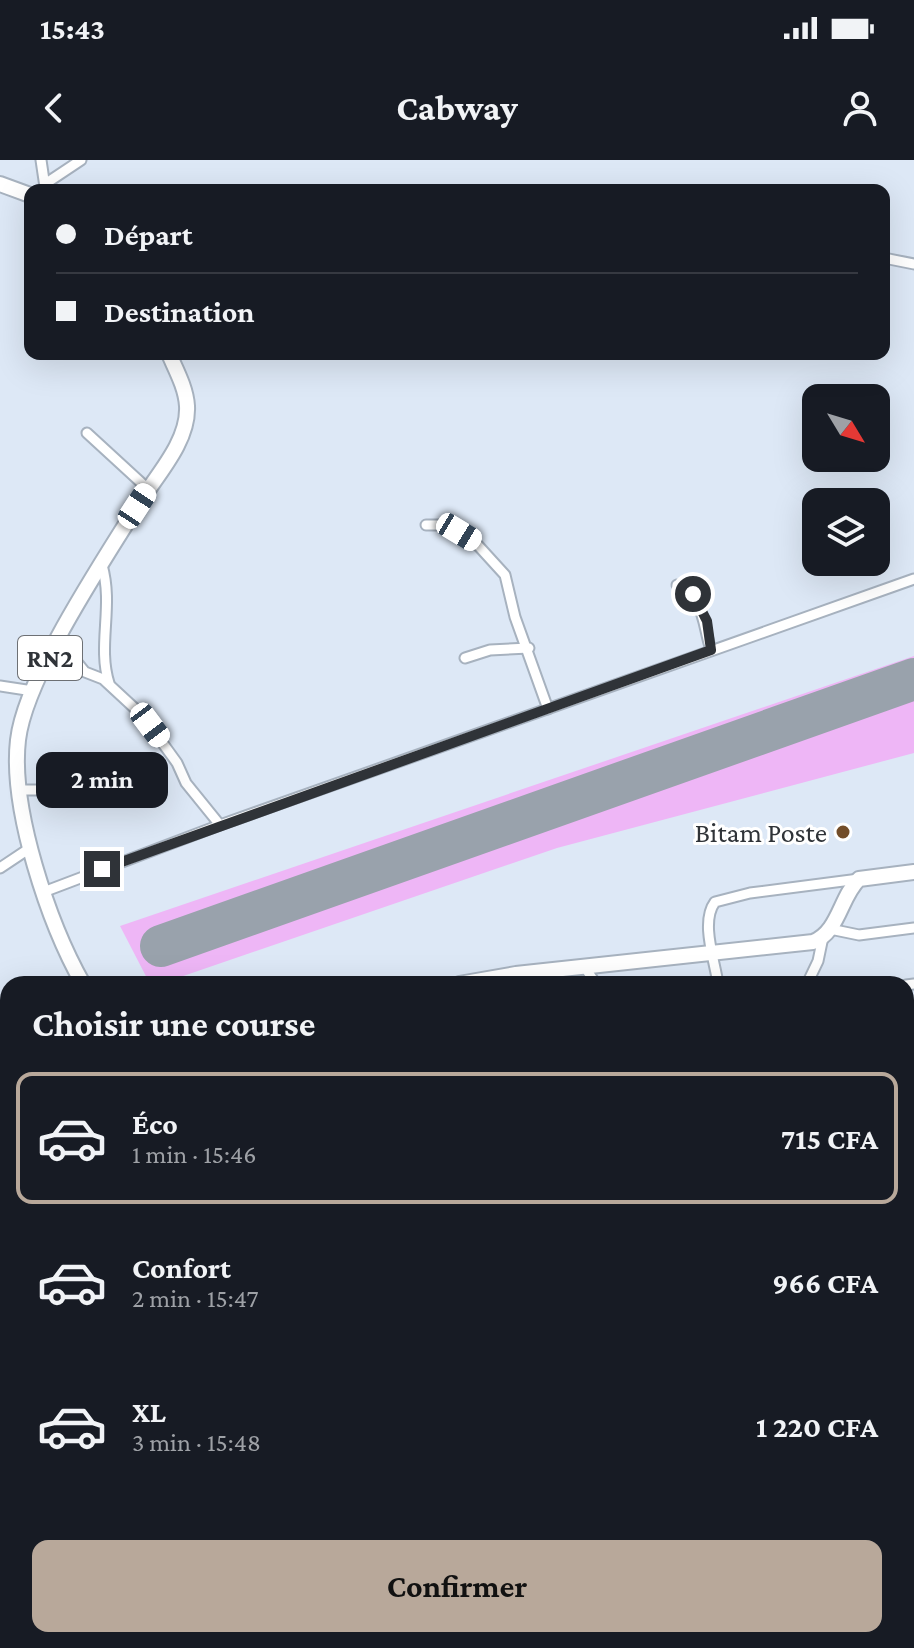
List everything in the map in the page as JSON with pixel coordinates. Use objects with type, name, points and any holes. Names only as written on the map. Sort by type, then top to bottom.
[{"type":"highway","points":[[0,184],[24,193]]},
{"type":"highway","name":"RN2","points":[[80,976],[30,848],[19,790],[18,740],[33,691],[59,640],[169,457],[185,421],[184,393],[171,360]]},
{"type":"highway","points":[[515,976],[813,942],[826,933],[847,893],[859,879],[914,872]]},
{"type":"street","points":[[41,160],[45,184]]},
{"type":"street","points":[[49,184],[81,160]]},
{"type":"street","points":[[890,259],[914,264]]},
{"type":"street","points":[[87,433],[148,489]]},
{"type":"street","points":[[426,525],[451,527],[474,541],[498,564],[508,581],[515,617],[529,648],[548,709]]},
{"type":"street","points":[[102,565],[109,590],[104,660],[109,684]]},
{"type":"street","points":[[46,891],[220,825],[914,579]]},
{"type":"street","points":[[677,585],[693,594],[704,615],[711,650]]},
{"type":"street","points":[[59,640],[85,672],[109,684],[143,716],[177,763],[186,783],[220,825]]},
{"type":"street","points":[[465,658],[490,650],[529,648]]},
{"type":"street","points":[[0,686],[33,691]]},
{"type":"street","points":[[19,790],[44,790],[62,776],[71,775]]},
{"type":"street","points":[[0,868],[30,848]]},
{"type":"street","points":[[717,976],[709,928],[710,910],[720,899],[859,879]]},
{"type":"street","points":[[811,976],[826,933],[848,935],[914,928]]},
{"type":"street","points":[[584,966],[591,976]]},
{"type":"shaded area","points":[[914,656],[914,753],[557,848],[183,976],[146,976],[120,926]]},
{"type":"runway","points":[[161,946],[914,679]]},
{"type":"place","name":"Bitam Poste","points":[[843,832]]},
{"type":"route","points":[[102,869],[711,650],[707,621],[693,594]]}]
